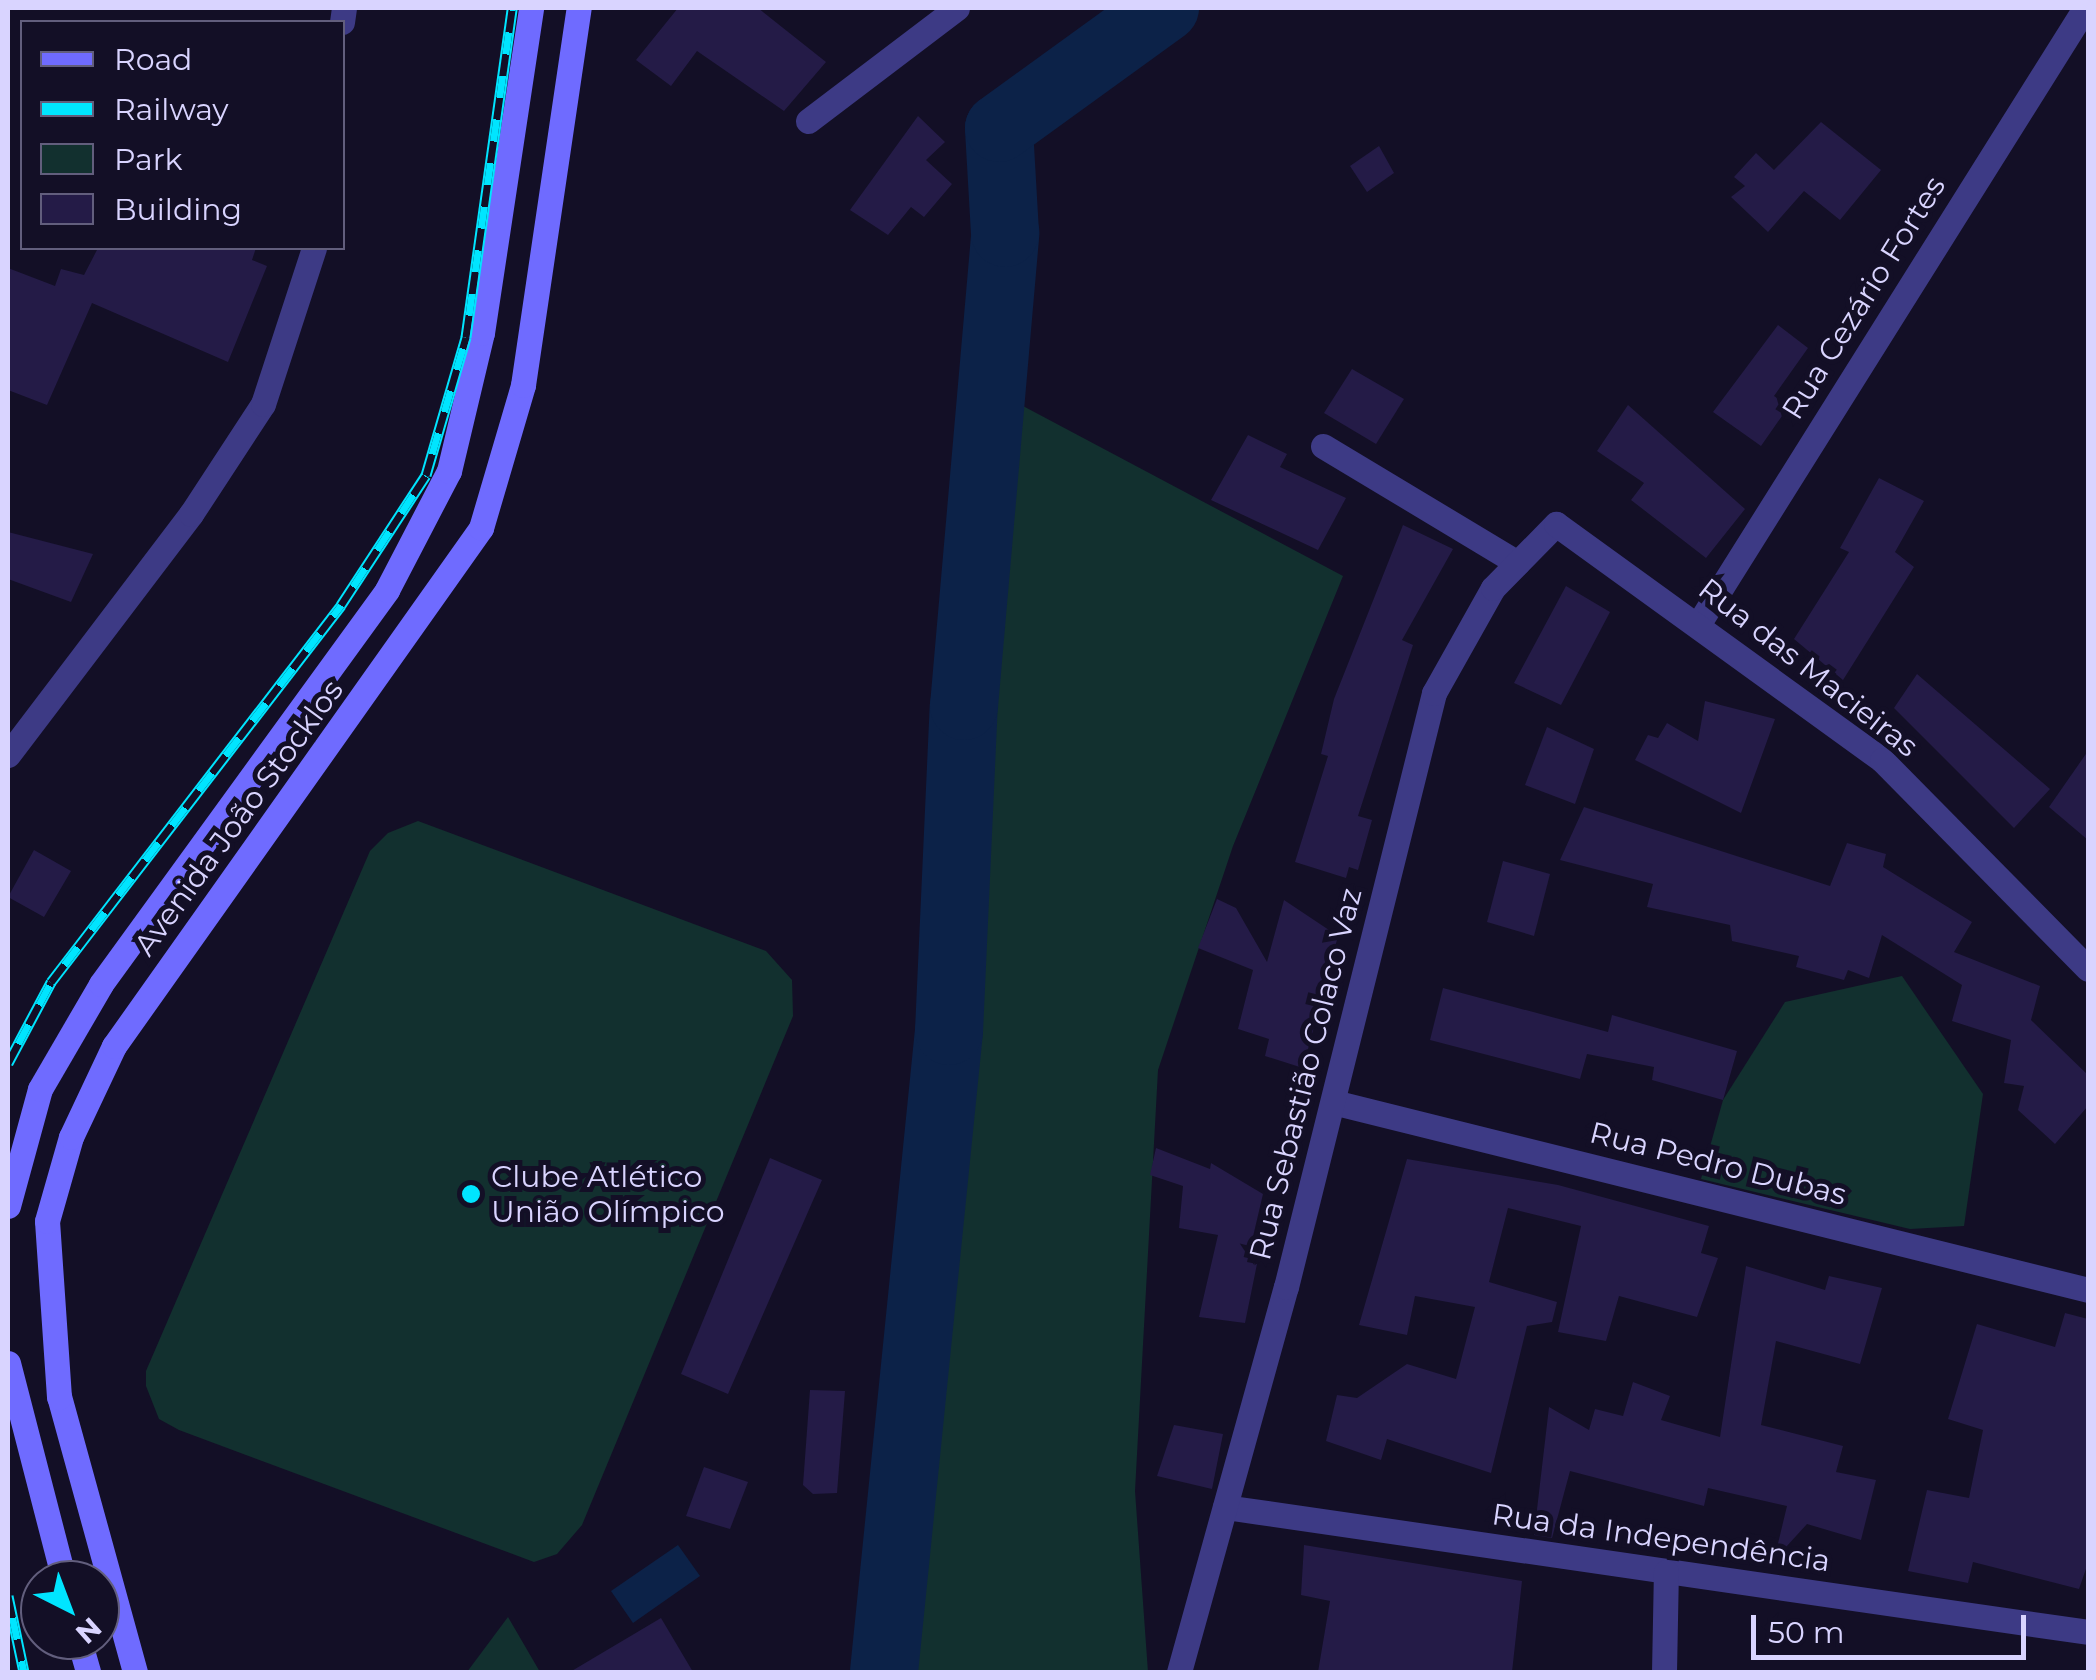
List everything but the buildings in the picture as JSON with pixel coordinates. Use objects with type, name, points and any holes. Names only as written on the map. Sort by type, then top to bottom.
[{"type":"main road","name":"Avenida João Stocklos","points":[[8,1206],[40,1089],[101,984],[387,590],[449,471],[482,333],[530,8]]},
{"type":"main road","name":"Avenida João Stocklos","points":[[135,1672],[59,1397],[47,1220],[71,1138],[114,1046],[481,528],[523,385],[578,8]]},
{"type":"main road","points":[[8,1363],[59,1560]]},
{"type":"street","points":[[808,121],[956,8]]},
{"type":"street","name":"Rua Cezário Fortes","points":[[1700,623],[2084,8]]},
{"type":"street","points":[[8,755],[191,514],[263,404],[313,250]]},
{"type":"street","points":[[1324,446],[1518,563]]},
{"type":"street","name":"Rua das Macieiras","points":[[1556,524],[1700,623],[1882,760],[2088,968]]},
{"type":"street","name":"Rua Sebastião Colaco Vaz","points":[[1180,1672],[1333,1102],[1434,693],[1493,588],[1556,524]]},
{"type":"street","name":"Rua Pedro Dubas","points":[[1333,1102],[2088,1290]]},
{"type":"street","name":"Rua da Independência","points":[[1225,1506],[2088,1632]]},
{"type":"street","points":[[1664,1672],[1666,1572]]},
{"type":"green space","points":[[1023,406],[1343,576],[1233,846],[1158,1070],[1135,1491],[1148,1672],[914,1672]]},
{"type":"green space","name":"Clube Atlético União Olímpico","points":[[418,821],[766,951],[792,980],[793,1016],[582,1525],[557,1554],[534,1562],[179,1430],[159,1419],[146,1386],[146,1371],[370,851],[388,833]]},
{"type":"green space","points":[[1902,976],[1983,1094],[1964,1226],[1910,1229],[1701,1179],[1723,1100],[1785,1002]]},
{"type":"green space","points":[[508,1617],[540,1672],[467,1672]]},
{"type":"water","points":[[678,1545],[700,1576],[633,1623],[611,1591]]},
{"type":"waterway","points":[[884,1672],[949,1031],[964,706],[1005,233],[999,128],[1165,8]]},
{"type":"railway","points":[[8,1063],[51,982],[341,605],[426,475],[466,337],[512,8]]},
{"type":"railway","points":[[8,1596],[24,1672]]},
{"type":"place","name":"Clube Atlético União Olímpico","points":[[471,1194]]}]
